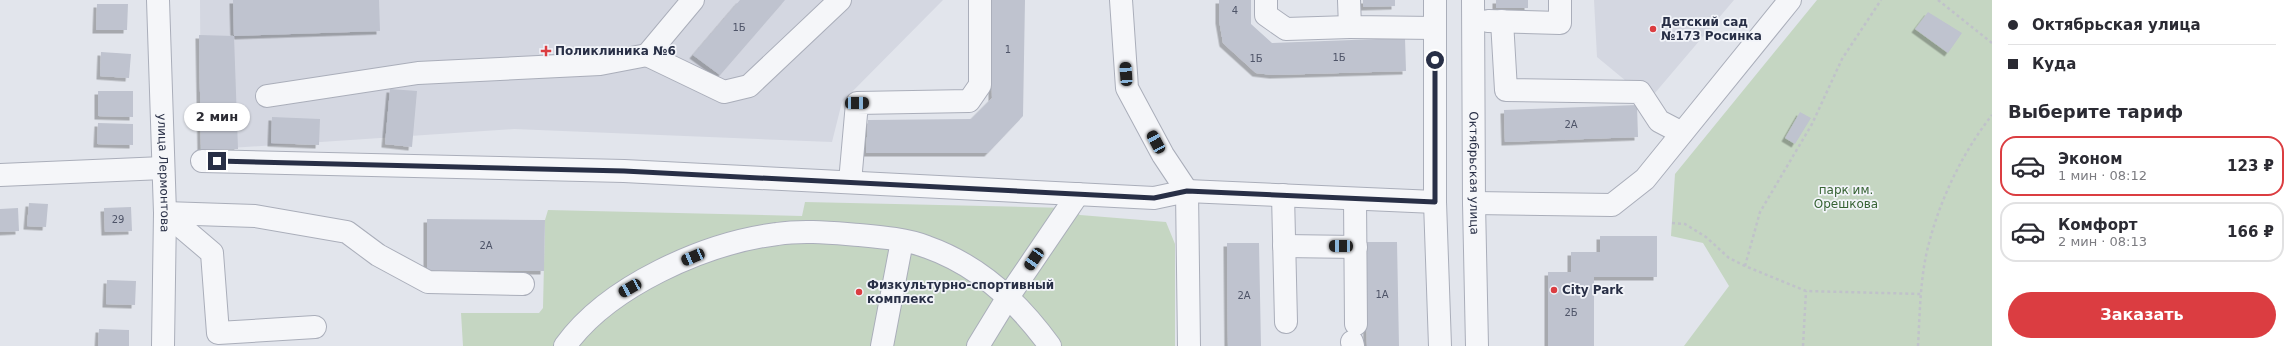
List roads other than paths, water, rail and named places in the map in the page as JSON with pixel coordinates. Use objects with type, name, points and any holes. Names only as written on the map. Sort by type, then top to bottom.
[{"type":"street","name":"улица Лермонтова","points":[[158,0],[165,213],[163,346]]},
{"type":"street","points":[[647,55],[693,0]]},
{"type":"street","points":[[267,96],[418,73],[600,64],[647,55],[724,92],[749,86],[840,0]]},
{"type":"street","points":[[850,182],[857,103],[969,101],[980,85],[980,0]]},
{"type":"street","points":[[1121,0],[1127,88],[1163,156],[1187,191],[1189,346]]},
{"type":"street","points":[[1266,0],[1266,15],[1286,29],[1350,27],[1435,28]]},
{"type":"street","points":[[1349,0],[1350,27]]},
{"type":"street","points":[[1435,0],[1435,202],[1440,346]]},
{"type":"street","points":[[1473,10],[1502,21],[1560,23],[1560,0]]},
{"type":"street","points":[[1474,203],[1612,205],[1646,179],[1790,0]]},
{"type":"street","name":"Октябрьская улица","points":[[1473,10],[1474,203],[1477,346]]},
{"type":"street","points":[[1502,21],[1506,90],[1640,92],[1659,121],[1682,133]]},
{"type":"street","points":[[202,161],[624,171],[1154,198],[1187,191],[1435,202]]},
{"type":"street","points":[[0,175],[163,168]]},
{"type":"street","points":[[978,346],[1008,297],[1078,194]]},
{"type":"street","points":[[1284,195],[1286,322]]},
{"type":"street","points":[[1354,337],[1356,246],[1355,199]]},
{"type":"street","points":[[165,213],[255,216],[347,232],[378,255],[428,282],[523,284]]},
{"type":"street","points":[[165,213],[212,253],[218,333],[315,327]]},
{"type":"street","points":[[565,346],[592,316],[619,294],[664,269],[732,243],[777,234],[810,232],[885,237],[927,247],[978,273],[1008,297],[1032,321],[1050,346]]},
{"type":"street","points":[[882,346],[902,241]]},
{"type":"street","points":[[1284,246],[1356,246]]},
{"type":"place","name":"Детский сад №173 Росинка","points":[[1653,29]]},
{"type":"place","name":"Поликлиника №6","points":[[546,51]]},
{"type":"place","name":"City Park","points":[[1554,290]]},
{"type":"place","name":"Физкультурно-спортивный комплекс","points":[[859,292]]},
{"type":"park label","name":"парк им. Орешкова","points":[[1846,197]]}]
